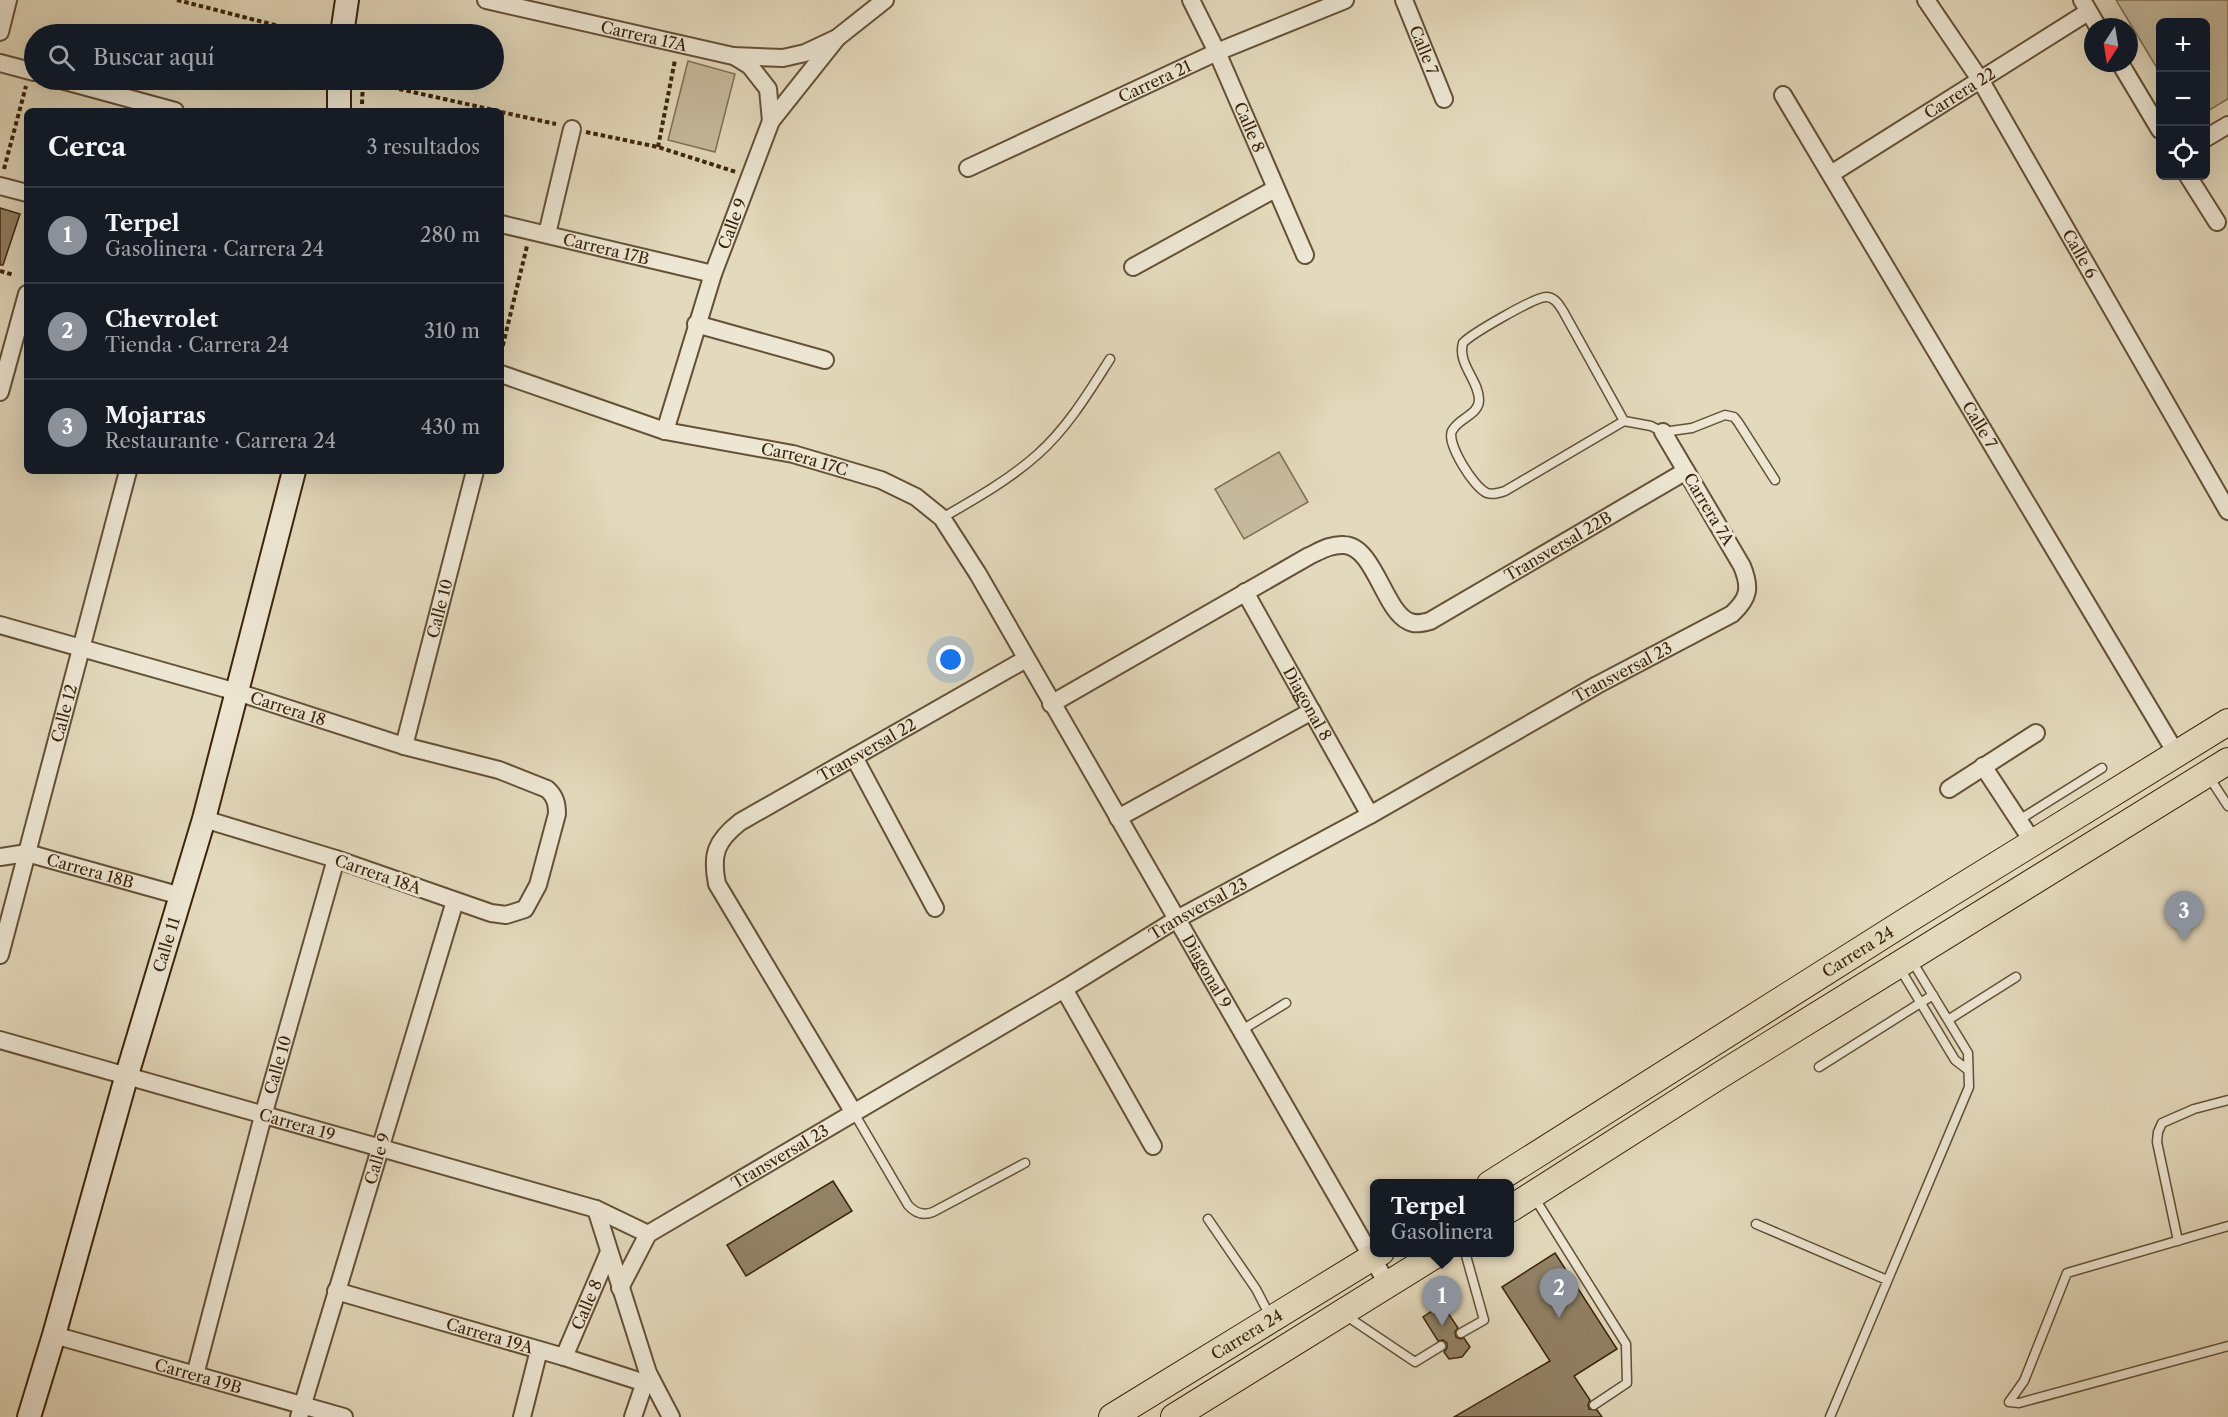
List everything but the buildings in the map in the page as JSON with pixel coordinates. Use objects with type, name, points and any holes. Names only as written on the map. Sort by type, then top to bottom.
[{"type":"main road","name":"Carrera 24","points":[[1498,1179],[2228,722]]},
{"type":"main road","name":"Carrera 24","points":[[1514,1206],[2217,768]]},
{"type":"main road","name":"Carrera 24","points":[[1112,1417],[1374,1257]]},
{"type":"main road","name":"Carrera 24","points":[[1174,1417],[1432,1257]]},
{"type":"street","points":[[0,32],[9,0]]},
{"type":"street","points":[[343,24],[347,0]]},
{"type":"street","name":"Carrera 17A","points":[[486,0],[733,56],[783,58],[805,53],[837,38]]},
{"type":"street","points":[[837,38],[885,0]]},
{"type":"street","name":"Calle 8","points":[[1191,0],[1305,255]]},
{"type":"street","name":"Carrera 21","points":[[968,168],[1216,52],[1345,0]]},
{"type":"street","name":"Calle 7","points":[[1404,0],[1444,99]]},
{"type":"street","name":"Calle 6","points":[[1926,0],[1981,81],[2228,511]]},
{"type":"street","name":"Carrera 22","points":[[1831,174],[1981,81],[2085,6]]},
{"type":"street","name":"Calle 9","points":[[665,431],[713,274],[771,121],[837,38]]},
{"type":"street","name":"Carrera 17A","points":[[733,56],[750,66],[768,89],[771,121]]},
{"type":"street","points":[[0,63],[24,74]]},
{"type":"street","points":[[2125,72],[2158,126]]},
{"type":"street","points":[[98,90],[164,108]]},
{"type":"street","points":[[339,90],[339,108]]},
{"type":"street","name":"Calle 7","points":[[1783,95],[2176,753]]},
{"type":"street","points":[[2210,135],[2228,124]]},
{"type":"street","points":[[547,234],[572,129]]},
{"type":"street","points":[[2191,180],[2217,222]]},
{"type":"street","points":[[0,186],[24,192]]},
{"type":"street","points":[[1132,267],[1275,189]]},
{"type":"street","name":"Carrera 17B","points":[[504,225],[713,274]]},
{"type":"street","points":[[0,392],[24,305]]},
{"type":"street","points":[[696,324],[825,360]]},
{"type":"street","name":"Carrera 17C","points":[[504,375],[665,431],[793,454],[882,480],[916,497],[942,518],[978,574],[1026,659]]},
{"type":"street","name":"Carrera 7A","points":[[1663,432],[1742,566],[1748,579],[1748,590]]},
{"type":"street","name":"Transversal 22B","points":[[1245,592],[1328,547],[1342,544],[1350,546],[1366,560],[1403,619],[1418,624],[1430,621],[1686,471]]},
{"type":"street","name":"Calle 12","points":[[0,955],[127,474]]},
{"type":"street","name":"Calle 11","points":[[29,1417],[126,1078],[204,819],[293,474]]},
{"type":"street","name":"Calle 10","points":[[404,746],[474,474]]},
{"type":"street","name":"Transversal 23","points":[[648,1234],[1064,989],[1177,919],[1370,815],[1597,685],[1732,614],[1745,599],[1748,590]]},
{"type":"street","points":[[1051,704],[1245,592]]},
{"type":"street","name":"Diagonal 8","points":[[1245,592],[1370,815]]},
{"type":"street","name":"Carrera 18","points":[[0,625],[237,692],[404,746],[499,770],[538,784],[553,794],[557,814],[538,885]]},
{"type":"street","name":"Diagonal 9","points":[[1026,659],[1242,1030],[1370,1243]]},
{"type":"street","name":"Transversal 22","points":[[854,1113],[717,884],[713,864],[717,847],[725,834],[740,822],[1026,659]]},
{"type":"street","points":[[1118,818],[1312,711]]},
{"type":"street","points":[[1949,789],[2036,733]]},
{"type":"street","points":[[854,757],[934,908]]},
{"type":"street","points":[[1983,766],[2033,842]]},
{"type":"street","name":"Carrera 18A","points":[[204,819],[336,859],[491,913],[506,915],[525,909],[538,885]]},
{"type":"street","name":"Carrera 18B","points":[[0,857],[27,853],[181,896]]},
{"type":"street","name":"Calle 10","points":[[195,1375],[263,1116],[336,859]]},
{"type":"street","name":"Calle 9","points":[[300,1411],[454,901]]},
{"type":"street","points":[[1064,989],[1152,1146]]},
{"type":"street","name":"Carrera 19","points":[[0,1041],[596,1209]]},
{"type":"street","points":[[596,1209],[648,1234],[620,1288]]},
{"type":"street","points":[[596,1209],[647,1378],[671,1417]]},
{"type":"street","name":"Calle 8","points":[[564,1357],[609,1252]]},
{"type":"street","name":"Diagonal 9","points":[[1378,1257],[1388,1285]]},
{"type":"street","name":"Carrera 19A","points":[[336,1291],[564,1357],[647,1378]]},
{"type":"street","name":"Carrera 19B","points":[[54,1335],[195,1375],[300,1411],[344,1417]]},
{"type":"street","points":[[522,1417],[539,1350]]},
{"type":"street","points":[[633,1417],[647,1378]]},
{"type":"lane","points":[[1624,421],[1563,311],[1552,298],[1540,298],[1478,331],[1462,343],[1461,353],[1478,392],[1478,405],[1453,429],[1451,439],[1473,482],[1486,493],[1494,494],[1505,491],[1624,421],[1651,426],[1663,432],[1692,428],[1725,415],[1730,415],[1738,422],[1775,480]]},
{"type":"lane","points":[[942,518],[996,487],[1039,453],[1078,409],[1110,358]]},
{"type":"lane","points":[[2019,820],[2102,768]]},
{"type":"lane","points":[[2217,768],[2228,806]]},
{"type":"lane","points":[[1830,1417],[1969,1087],[1968,1053],[1933,995],[1904,962]]},
{"type":"lane","points":[[1904,962],[1921,1003],[1955,1060],[1968,1070]]},
{"type":"lane","points":[[1948,1020],[2016,977]]},
{"type":"lane","points":[[1819,1067],[1933,995]]},
{"type":"lane","points":[[1242,1030],[1286,1003]]},
{"type":"lane","points":[[2178,1241],[2157,1142],[2158,1132],[2162,1123],[2194,1109],[2228,1100]]},
{"type":"lane","points":[[854,1113],[909,1205],[913,1211],[920,1214],[933,1212],[1025,1163]]},
{"type":"lane","points":[[1532,1194],[1626,1344],[1627,1383],[1594,1405]]},
{"type":"lane","points":[[1208,1220],[1256,1289],[1272,1319]]},
{"type":"lane","points":[[1756,1224],[1887,1280]]},
{"type":"lane","points":[[2228,1226],[2067,1274],[2024,1381],[2009,1402],[2019,1403],[2228,1346]]},
{"type":"lane","points":[[1461,1334],[1484,1320],[1466,1257]]},
{"type":"lane","points":[[1342,1313],[1415,1362],[1441,1346]]},
{"type":"path","points":[[177,0],[271,24]]},
{"type":"path","points":[[658,147],[676,56]]},
{"type":"path","points":[[4,169],[27,90]]},
{"type":"path","points":[[361,108],[362,90]]},
{"type":"path","points":[[404,90],[485,108]]},
{"type":"path","points":[[504,112],[658,147],[735,172],[731,182]]},
{"type":"path","points":[[504,341],[529,239]]},
{"type":"path","points":[[0,271],[14,275]]},
{"type":"shaded area","points":[[2116,0],[2228,0],[2228,99],[2210,110],[2210,18],[2156,18],[2156,66],[2138,36],[2138,18],[2127,18]]},
{"type":"shaded area","points":[[688,61],[735,74],[715,152],[668,140]]},
{"type":"shaded area","points":[[1279,452],[1308,502],[1244,539],[1215,489]]},
{"type":"place","name":"Mojarras","points":[[2184,941]]},
{"type":"place","name":"Chevrolet","points":[[1559,1318]]},
{"type":"place","name":"Terpel","points":[[1442,1326]]}]
